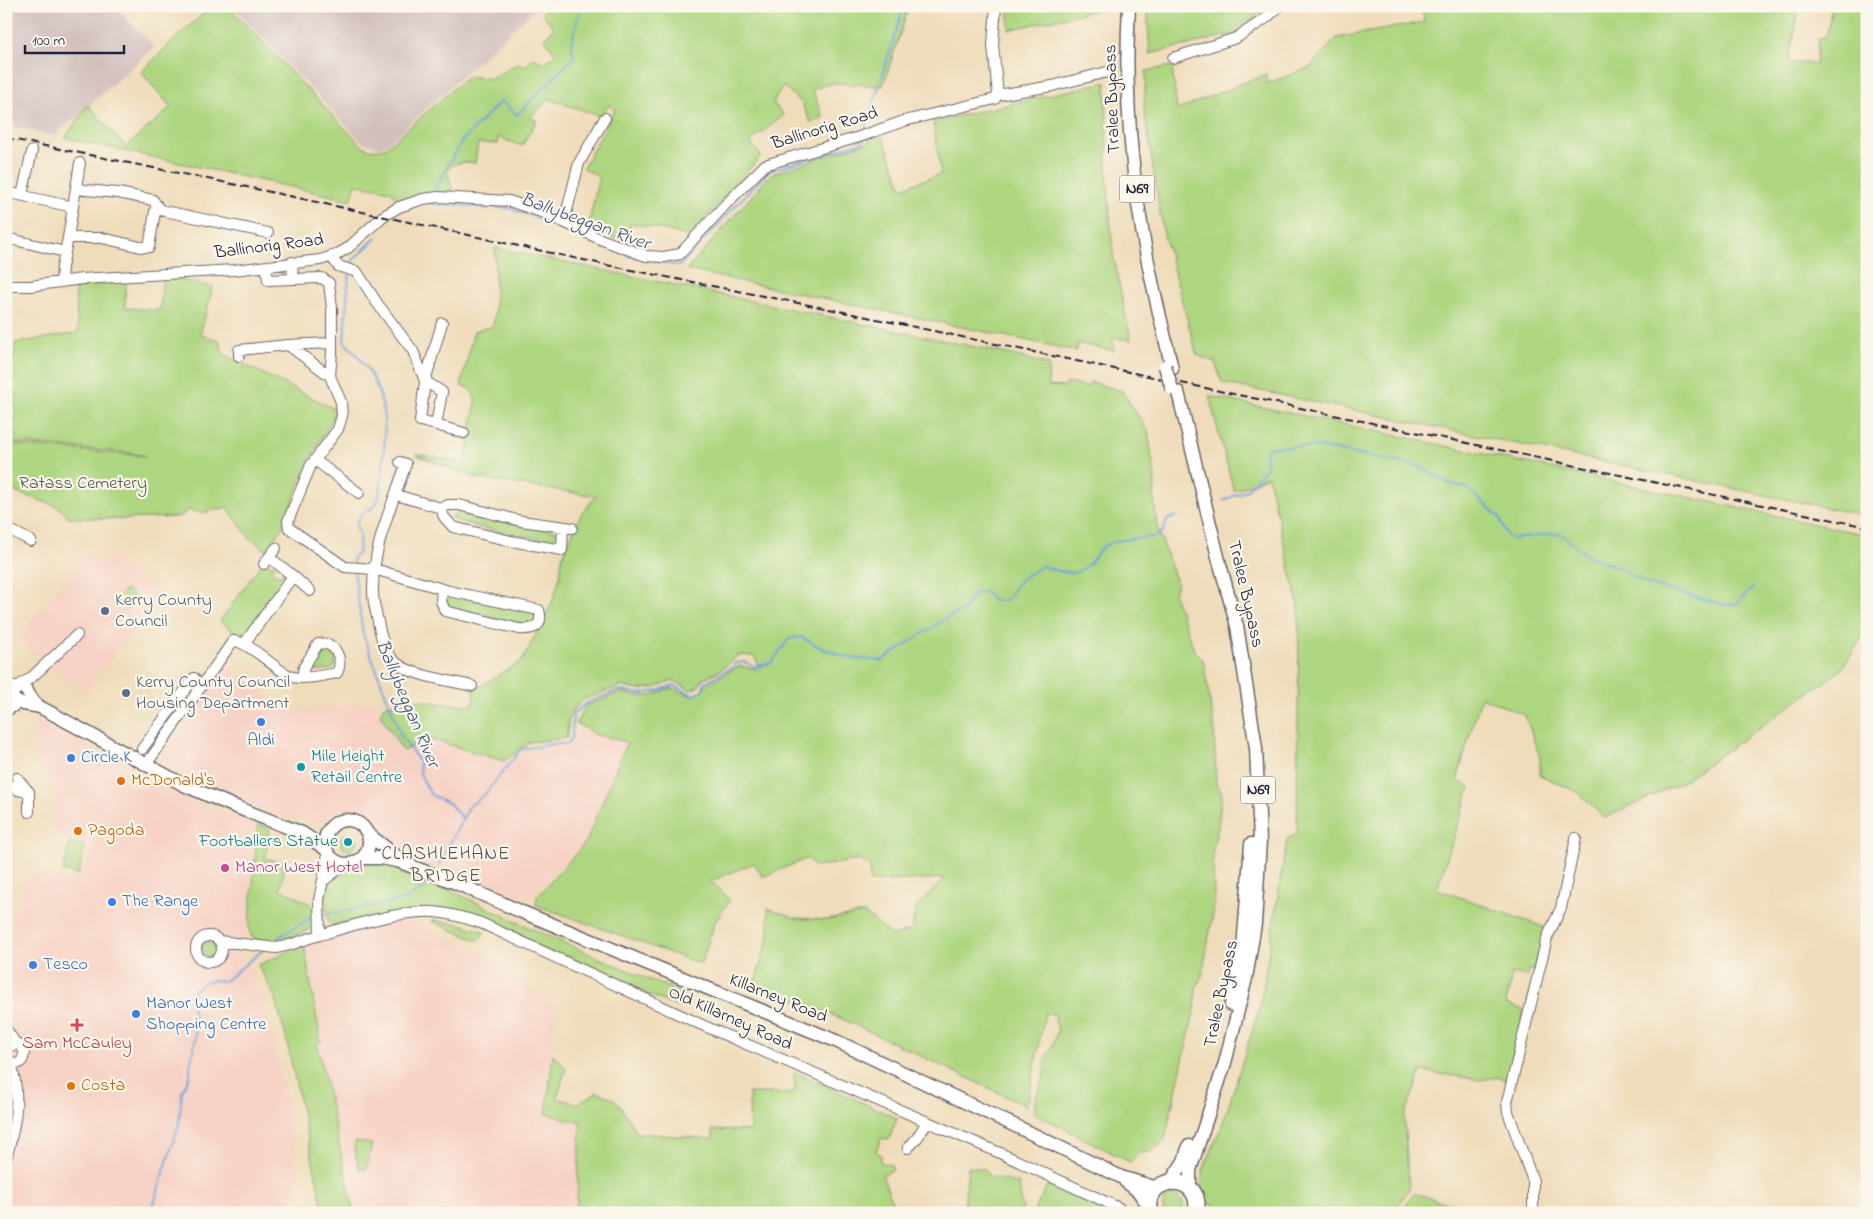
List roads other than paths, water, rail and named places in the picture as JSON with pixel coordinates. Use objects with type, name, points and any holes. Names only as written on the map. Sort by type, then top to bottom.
[{"type":"highway","points":[[1150,1209],[1152,1194],[1157,1188],[1171,1181],[1178,1182],[1197,1204]]},
{"type":"main road","name":"Tralee Bypass","points":[[1121,6],[1120,100],[1131,210],[1150,303],[1237,626],[1256,748],[1260,841],[1255,924],[1246,978],[1225,1063],[1190,1170],[1197,1204]]},
{"type":"main road","name":"Tralee Bypass","points":[[1129,6],[1128,99],[1132,149],[1147,257],[1169,368]]},
{"type":"main road","name":"Tralee Bypass","points":[[1171,1181],[1184,1161],[1192,1140],[1216,1064],[1231,1006],[1243,949],[1251,837],[1247,744],[1228,622],[1212,563],[1175,391]]},
{"type":"main road","points":[[15,696],[40,707],[184,785],[302,833],[337,862],[344,864],[356,863],[363,858],[370,844],[368,834],[362,825],[349,820],[338,822],[329,829],[325,840],[327,852]]},
{"type":"main road","points":[[290,827],[311,830],[329,829]]},
{"type":"main road","name":"Killarney Road","points":[[368,834],[396,857],[415,868]]},
{"type":"main road","name":"Killarney Road","points":[[363,858],[381,858],[415,868],[836,1041],[1121,1177],[1157,1188]]},
{"type":"main road","name":"Killarney Road","points":[[1121,1177],[1138,1190],[1150,1209]]},
{"type":"street","points":[[996,6],[993,45],[998,96]]},
{"type":"street","points":[[1173,58],[1236,38],[1265,20],[1280,6]]},
{"type":"street","name":"Ballinorig Road","points":[[6,286],[30,286],[61,282],[234,270],[320,260],[348,248],[382,217],[399,208],[427,198],[449,197],[509,201],[646,256],[664,258],[680,254],[765,165],[859,137],[904,121],[995,99],[998,96],[1052,86],[1107,72]]},
{"type":"street","points":[[564,222],[579,163],[604,118]]},
{"type":"street","points":[[22,195],[32,151]]},
{"type":"street","points":[[61,282],[80,163]]},
{"type":"street","points":[[76,189],[118,193],[153,200],[160,210],[268,233]]},
{"type":"street","points":[[6,192],[73,207]]},
{"type":"street","points":[[68,238],[102,238],[141,248],[149,247],[156,206]]},
{"type":"street","points":[[6,238],[65,252]]},
{"type":"street","points":[[331,256],[338,266],[357,272],[377,303],[413,351],[425,381],[442,392],[436,425]]},
{"type":"street","points":[[292,262],[293,279]]},
{"type":"street","points":[[267,273],[268,280],[322,278],[329,283],[332,308],[330,376],[341,402],[342,416],[338,428],[311,465],[288,521],[289,528],[345,567],[374,569],[442,589],[539,610],[541,616],[537,626],[532,630],[519,629],[445,611],[441,601],[442,589]]},
{"type":"street","points":[[442,323],[425,381],[420,421],[464,433]]},
{"type":"street","points":[[239,356],[239,350],[288,345],[331,344]]},
{"type":"street","points":[[288,345],[330,376]]},
{"type":"street","points":[[315,460],[359,493]]},
{"type":"street","points":[[400,462],[406,464],[379,539],[374,569],[372,594],[381,637],[388,654],[400,665],[420,674],[472,686]]},
{"type":"street","points":[[396,495],[441,508],[448,505],[459,505],[521,521],[568,528],[562,550],[511,541],[453,526],[444,517],[441,508]]},
{"type":"street","points":[[6,531],[14,532],[31,541]]},
{"type":"street","points":[[276,548],[266,560],[292,576],[310,591]]},
{"type":"street","points":[[244,644],[292,576]]},
{"type":"street","points":[[15,696],[32,677],[77,635]]},
{"type":"street","points":[[146,765],[235,640],[244,644],[290,676],[302,677]]},
{"type":"street","points":[[142,750],[194,678]]},
{"type":"street","points":[[175,704],[185,711]]},
{"type":"street","points":[[17,778],[28,792],[29,812]]},
{"type":"street","points":[[6,783],[18,790],[28,792]]},
{"type":"street","points":[[1533,1213],[1533,1181],[1508,1112],[1507,1102],[1547,938],[1561,908],[1576,838]]},
{"type":"street","points":[[320,934],[319,900],[327,852]]},
{"type":"street","points":[[323,881],[344,864]]},
{"type":"street","name":"Old Killarney Road","points":[[221,945],[239,944],[272,948],[284,947],[320,934],[414,913],[433,912],[460,916],[490,927],[702,1025],[1000,1153],[1119,1208]]},
{"type":"street","points":[[6,1158],[14,1126],[16,1106],[12,1061],[24,1057],[24,1051],[21,1046],[10,1047],[7,1032]]},
{"type":"street","points":[[908,1148],[927,1122]]},
{"type":"waterway","points":[[435,189],[462,141],[501,101],[517,115],[574,57],[571,44],[581,6]]},
{"type":"waterway","name":"Ballybeggan River","points":[[865,130],[904,6]]},
{"type":"waterway","name":"Ballybeggan River","points":[[654,261],[679,266],[768,171],[863,142],[863,139]]},
{"type":"waterway","name":"Ballybeggan River","points":[[431,204],[510,208],[575,233]]},
{"type":"waterway","name":"Ballybeggan River","points":[[351,267],[353,260],[377,237]]},
{"type":"waterway","name":"Ballybeggan River","points":[[607,247],[637,258]]},
{"type":"waterway","name":"Ballybeggan River","points":[[349,274],[344,342],[358,356],[376,385],[381,400],[385,433],[379,497],[374,506],[363,513],[356,524],[360,537],[358,554],[353,558],[353,565]]},
{"type":"waterway","points":[[1224,500],[1247,490],[1267,467],[1265,453],[1270,447],[1320,447],[1419,466],[1448,483],[1467,488],[1499,517],[1507,535],[1512,539],[1560,533],[1586,555],[1619,568],[1647,584],[1725,605],[1736,604],[1753,587]]},
{"type":"waterway","points":[[439,864],[469,807],[485,794],[521,749],[568,744],[572,737],[573,714],[587,703],[619,690],[640,694],[658,691],[673,685],[693,695],[703,691],[704,683],[733,667],[735,663],[745,662],[754,667],[771,663],[789,639],[801,637],[823,649],[850,658],[881,661],[945,619],[965,609],[975,593],[986,592],[994,601],[1006,600],[1021,579],[1042,566],[1064,572],[1077,572],[1088,565],[1104,546],[1123,540],[1158,536],[1163,531],[1167,520],[1176,516]]},
{"type":"waterway","name":"Ballybeggan River","points":[[354,572],[363,634],[402,738],[419,761],[420,774],[431,795],[449,803],[462,818]]},
{"type":"waterway","name":"Ballybeggan River","points":[[322,915],[404,900],[429,885]]},
{"type":"waterway","name":"Ballybeggan River","points":[[273,943],[282,935],[315,916]]},
{"type":"waterway","name":"Ballybeggan River","points":[[151,1213],[179,1124],[182,1092],[190,1075],[196,1028],[190,995],[205,982],[213,980],[225,981],[263,950]]},
{"type":"railway","points":[[6,138],[252,188],[611,266],[829,309],[1867,527]]},
{"type":"place","name":"Kerry County Council","points":[[105,611]]},
{"type":"place","name":"Kerry County Council Housing Department","points":[[126,693]]},
{"type":"place","name":"Aldi","points":[[261,722]]},
{"type":"place","name":"Circle K","points":[[71,758]]},
{"type":"place","name":"Mile Height Retail Centre","points":[[301,767]]},
{"type":"place","name":"McDonald's","points":[[121,781]]},
{"type":"place","name":"Pagoda","points":[[78,831]]},
{"type":"place","name":"Footballers Statue","points":[[348,842]]},
{"type":"place","name":"Manor West Hotel","points":[[225,868]]},
{"type":"place","name":"The Range","points":[[112,902]]},
{"type":"place","name":"Tesco","points":[[33,965]]},
{"type":"place","name":"Manor West Shopping Centre","points":[[136,1014]]},
{"type":"place","name":"Sam McCauley","points":[[77,1025]]},
{"type":"place","name":"Costa","points":[[71,1086]]},
{"type":"district","name":"CLASHLEHANE BRIDGE","points":[[446,865]]},
{"type":"park label","name":"Ratass Cemetery","points":[[83,484]]}]
